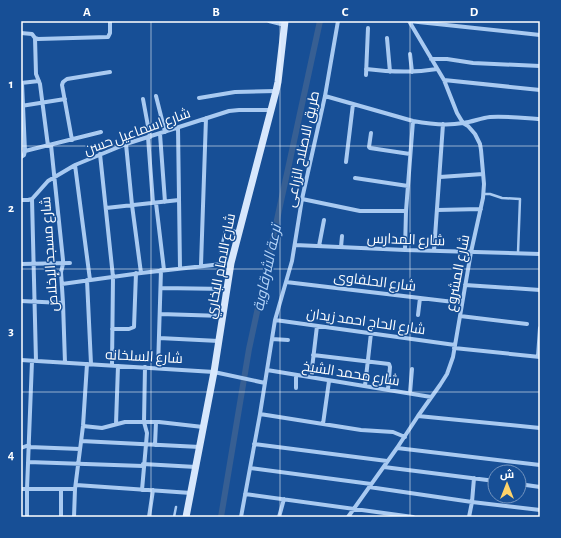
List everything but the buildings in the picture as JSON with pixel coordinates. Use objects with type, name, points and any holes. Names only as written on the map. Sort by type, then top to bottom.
[{"type":"street","points":[[21,33],[32,34],[38,39],[108,37],[110,34],[110,21]]},
{"type":"street","points":[[269,21],[285,23]]},
{"type":"street","name":"طريق الاصلاح الزراعى","points":[[241,517],[260,414],[275,320],[292,261],[302,199],[325,96],[338,21]]},
{"type":"street","points":[[409,21],[540,35]]},
{"type":"street","name":"شارع المشروع","points":[[348,517],[405,437],[447,374],[453,357],[471,252],[484,194],[480,144],[475,134],[463,123],[457,113],[444,80],[409,21]]},
{"type":"street","name":"شارع الامام البخاري","points":[[186,517],[214,372],[231,263],[276,91],[285,23]]},
{"type":"street","points":[[366,75],[368,28]]},
{"type":"street","name":"شارع مسجد الإخلاص","points":[[35,38],[36,74],[39,81],[55,177],[63,264],[61,272],[64,303],[65,363]]},
{"type":"street","points":[[387,38],[390,72]]},
{"type":"street","points":[[410,54],[412,72]]},
{"type":"street","points":[[431,59],[447,59],[473,63],[540,66]]},
{"type":"street","points":[[366,70],[412,72],[437,69]]},
{"type":"street","points":[[72,140],[62,85],[63,82],[67,79],[110,72]]},
{"type":"street","points":[[444,80],[540,90]]},
{"type":"street","points":[[22,157],[24,151],[22,133],[22,83],[39,81]]},
{"type":"street","points":[[199,98],[235,92],[276,91]]},
{"type":"street","points":[[156,96],[165,132]]},
{"type":"street","points":[[325,96],[425,123],[463,123],[480,118],[491,117],[540,119]]},
{"type":"street","points":[[22,106],[65,99]]},
{"type":"street","points":[[143,99],[149,137],[163,270],[158,368]]},
{"type":"street","points":[[346,162],[353,104]]},
{"type":"street","name":"شارع اسماعيل حسن","points":[[32,199],[43,186],[75,165],[126,144],[234,110],[271,110]]},
{"type":"street","points":[[201,265],[206,118]]},
{"type":"street","points":[[405,250],[406,211],[413,121]]},
{"type":"street","points":[[434,251],[443,124]]},
{"type":"street","points":[[178,128],[180,268]]},
{"type":"street","points":[[24,151],[101,132]]},
{"type":"street","points":[[371,133],[370,148],[410,154]]},
{"type":"street","points":[[160,134],[165,202]]},
{"type":"street","points":[[126,144],[141,272]]},
{"type":"street","points":[[100,154],[113,277],[112,365]]},
{"type":"street","points":[[74,517],[89,364],[88,280],[75,165]]},
{"type":"street","points":[[440,177],[483,174]]},
{"type":"street","points":[[355,178],[408,186]]},
{"type":"street","points":[[21,200],[32,199],[34,264],[34,361],[26,517]]},
{"type":"street","points":[[302,199],[360,211],[406,211]]},
{"type":"street","points":[[106,208],[179,200]]},
{"type":"street","points":[[437,210],[481,210]]},
{"type":"street","points":[[319,246],[324,220]]},
{"type":"street","points":[[341,247],[342,236]]},
{"type":"street","name":"شارع المدارس","points":[[295,245],[540,254]]},
{"type":"street","points":[[21,264],[70,263]]},
{"type":"street","points":[[62,284],[141,272],[231,263]]},
{"type":"street","points":[[112,329],[134,328],[136,273]]},
{"type":"street","name":"شارع الحلفاوى","points":[[286,282],[462,303]]},
{"type":"street","points":[[465,285],[540,290]]},
{"type":"street","points":[[161,288],[227,289]]},
{"type":"street","points":[[418,314],[420,298]]},
{"type":"street","points":[[21,301],[64,303]]},
{"type":"street","points":[[160,314],[223,316]]},
{"type":"street","points":[[460,316],[527,324]]},
{"type":"street","name":"شارع الحاج احمد زيدان","points":[[275,320],[539,357]]},
{"type":"street","points":[[311,377],[316,326]]},
{"type":"street","points":[[539,357],[540,328]]},
{"type":"street","points":[[365,386],[371,333]]},
{"type":"street","points":[[159,338],[219,340]]},
{"type":"street","points":[[272,339],[288,340]]},
{"type":"street","points":[[313,355],[390,365],[388,390]]},
{"type":"street","name":"شارع السلخانه","points":[[21,360],[214,372],[265,383]]},
{"type":"street","points":[[116,424],[118,366]]},
{"type":"street","points":[[142,490],[147,433],[144,422],[145,367]]},
{"type":"street","points":[[410,393],[412,369]]},
{"type":"street","name":"شارع محمد الشيخ","points":[[267,370],[431,397]]},
{"type":"street","points":[[296,375],[296,388]]},
{"type":"street","points":[[323,424],[329,381]]},
{"type":"street","points":[[260,414],[362,430],[393,432],[405,437]]},
{"type":"street","points":[[418,416],[540,428]]},
{"type":"street","points":[[83,426],[102,428],[125,422],[167,422],[204,428]]},
{"type":"street","points":[[155,444],[156,422]]},
{"type":"street","points":[[81,441],[200,447]]},
{"type":"street","points":[[254,444],[387,461]]},
{"type":"street","points":[[21,448],[29,446],[80,450]]},
{"type":"street","points":[[397,448],[540,465]]},
{"type":"street","points":[[28,462],[196,466]]},
{"type":"street","points":[[384,466],[487,480]]},
{"type":"street","points":[[250,468],[370,485],[472,502],[540,510]]},
{"type":"street","points":[[469,517],[474,478]]},
{"type":"street","points":[[527,485],[540,487]]},
{"type":"street","points":[[21,489],[61,489],[76,487],[191,493]]},
{"type":"street","points":[[61,489],[61,517]]},
{"type":"street","points":[[149,517],[153,490]]},
{"type":"street","points":[[246,494],[413,517]]},
{"type":"street","points":[[279,517],[284,499]]},
{"type":"lane","points":[[484,194],[490,194],[502,198],[520,199],[518,253]]},
{"type":"lane","points":[[220,252],[224,231],[228,229],[239,232]]},
{"type":"lane","points":[[174,517],[176,507]]},
{"type":"waterway","name":"ترعة الشرقاوية","points":[[221,517],[249,349],[320,21]]}]
